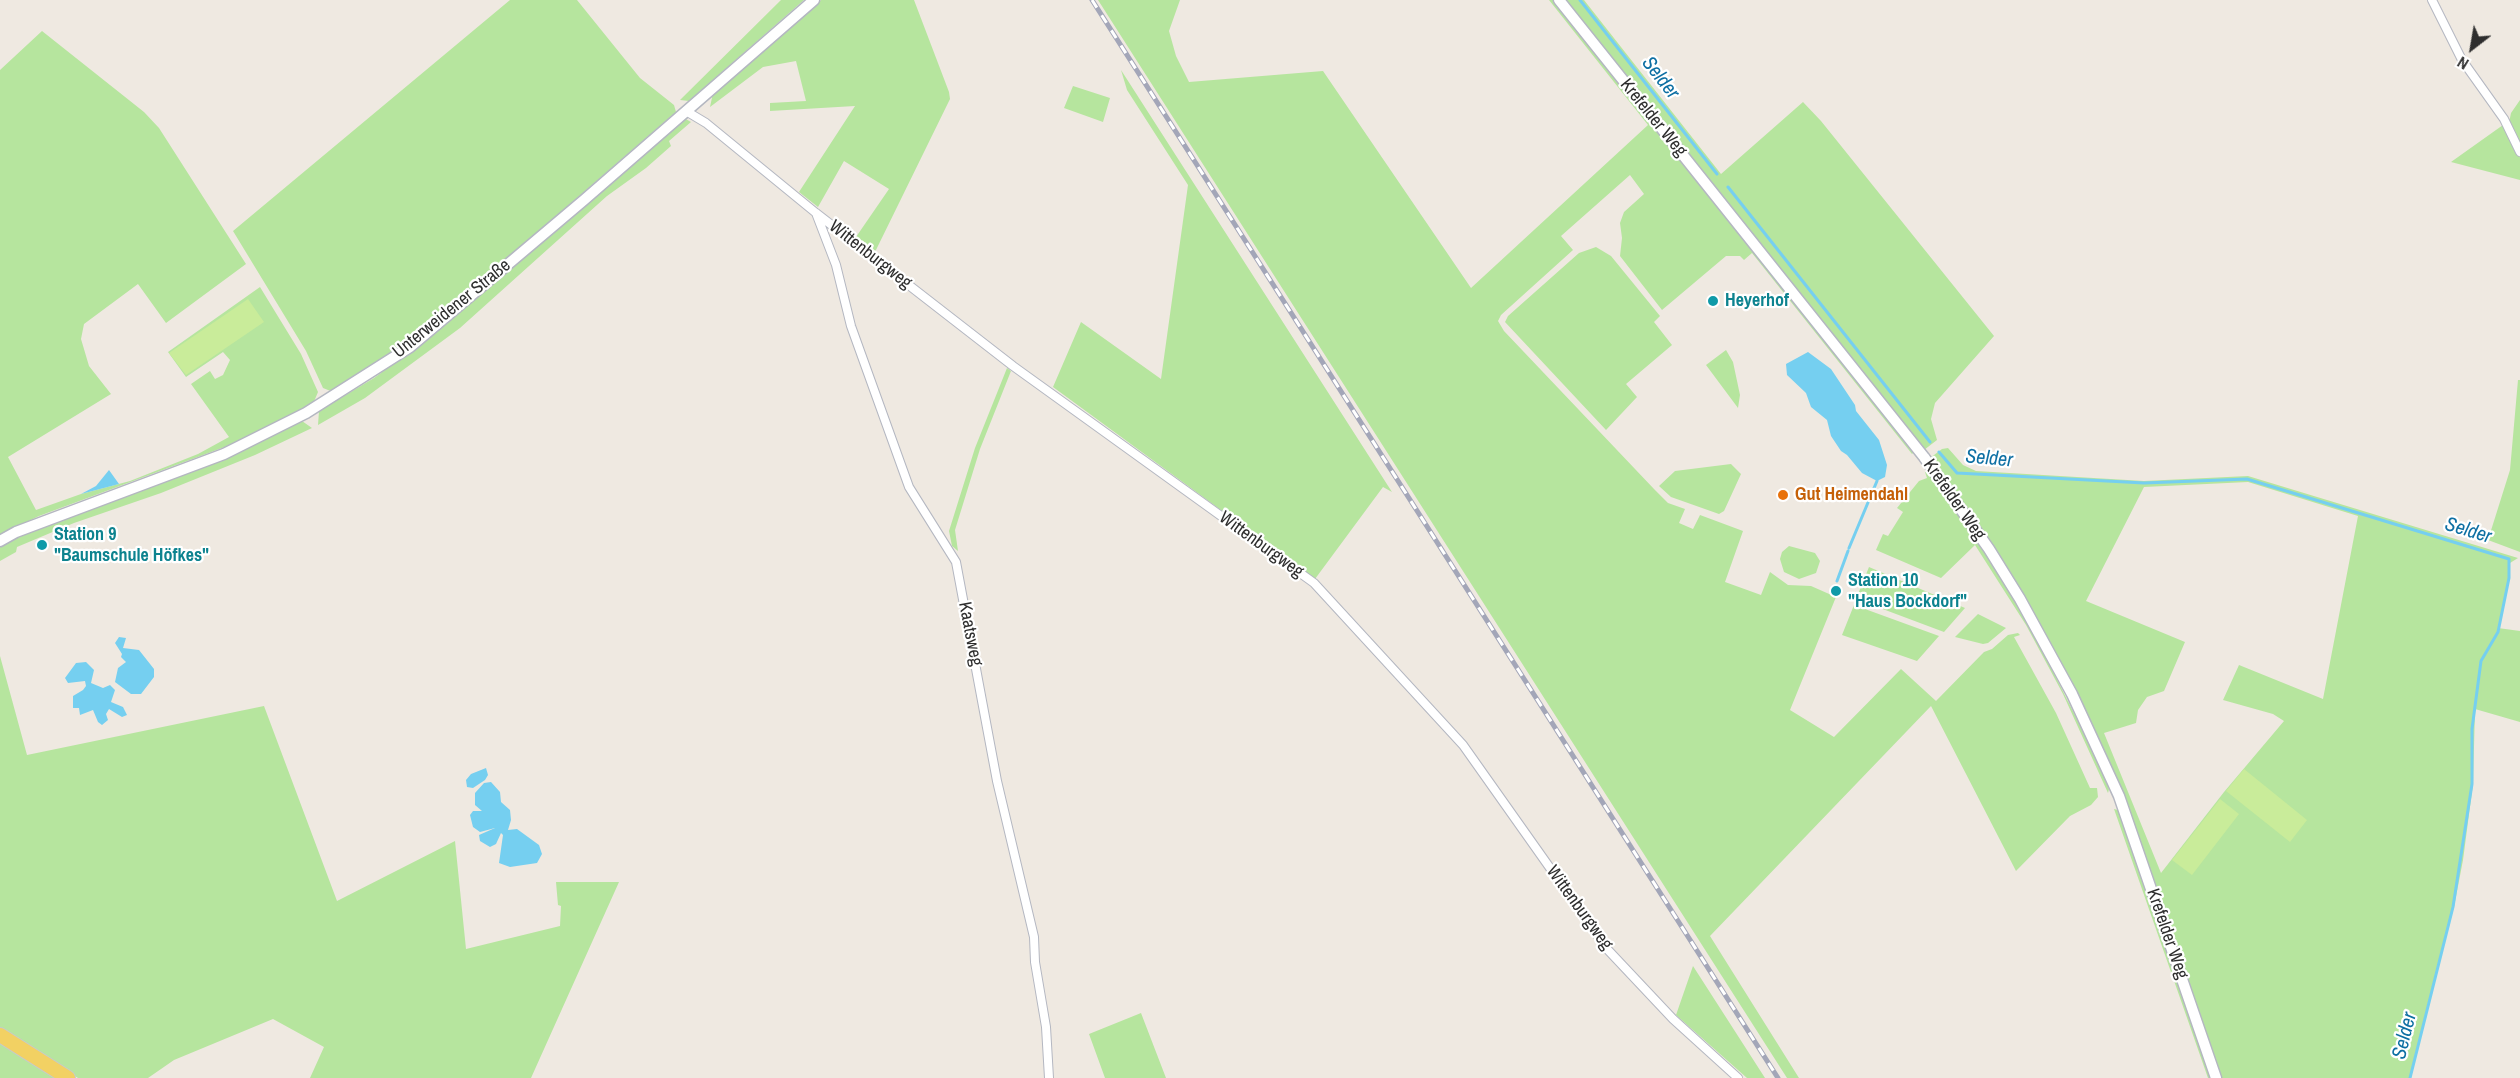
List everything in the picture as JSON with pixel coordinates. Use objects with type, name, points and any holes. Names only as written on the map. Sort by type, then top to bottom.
[{"type":"main road","points":[[0,1035],[68,1078]]},
{"type":"street","name":"Unterweidener Straße","points":[[0,541],[16,532],[224,454],[326,401],[410,347],[814,0]]},
{"type":"street","name":"Krefelder Weg","points":[[1559,0],[1924,457],[2020,599],[2072,694],[2119,796],[2216,1078]]},
{"type":"street","points":[[2433,0],[2462,60],[2504,119],[2520,152]]},
{"type":"street","name":"Wittenburgweg","points":[[686,111],[706,123],[816,213],[1013,366],[1314,583],[1463,745],[1608,950],[1673,1019],[1738,1078]]},
{"type":"street","name":"Kaatsweg","points":[[816,213],[836,266],[851,326],[909,487],[956,562],[997,781],[1034,937],[1035,962],[1046,1027],[1049,1078]]},
{"type":"green space","points":[[510,0],[577,0],[640,78],[674,105],[676,112],[447,311],[396,351],[333,392],[323,388],[306,351],[233,231]]},
{"type":"green space","points":[[781,0],[804,0],[689,101],[680,100]]},
{"type":"green space","points":[[821,0],[914,0],[949,92],[950,99],[875,252],[856,237],[889,189],[844,161],[818,207],[799,192],[855,106],[770,111],[770,103],[806,101],[796,61],[763,67],[710,107],[713,93]]},
{"type":"green space","points":[[1098,0],[1180,0],[1169,31],[1176,56],[1189,82],[1323,71],[1471,288],[1648,125],[1549,0],[1553,0],[1914,452],[1912,454],[1752,253],[1744,260],[1740,256],[1726,256],[1662,310],[1620,256],[1622,238],[1620,223],[1624,212],[1644,194],[1630,175],[1561,236],[1573,250],[1501,315],[1498,321],[1504,331],[1654,489],[1668,503],[1685,509],[1679,523],[1693,529],[1700,515],[1743,531],[1725,582],[1761,595],[1770,572],[1788,585],[1811,586],[1836,597],[1790,710],[1834,737],[1901,669],[1936,701],[1984,652],[1992,649],[2008,635],[2018,633],[2020,635],[2014,637],[2056,713],[2090,788],[2097,788],[2098,797],[2091,805],[2070,816],[2016,871],[1931,706],[1710,936],[1799,1078],[1787,1078]]},
{"type":"green space","points":[[1565,0],[1584,0],[1721,174],[1803,102],[1821,121],[1994,336],[1935,403],[1931,419],[1937,440],[1924,450]]},
{"type":"green space","points":[[42,31],[144,112],[159,128],[246,264],[166,323],[138,284],[84,324],[81,339],[89,366],[111,394],[8,457],[36,510],[81,494],[130,481],[198,454],[229,437],[191,384],[210,371],[215,379],[223,375],[230,360],[223,352],[186,377],[168,352],[260,287],[301,354],[318,392],[313,404],[230,445],[39,516],[0,535],[0,70]]},
{"type":"green space","points":[[1121,70],[1392,492],[1383,487],[1315,579],[1053,387],[1081,322],[1161,379],[1188,185],[1127,90]]},
{"type":"green space","points":[[1073,86],[1110,98],[1103,122],[1064,108]]},
{"type":"green space","points":[[2520,100],[2520,146],[2509,123],[2511,113]]},
{"type":"green space","points":[[684,118],[691,122],[669,141],[671,146],[646,168],[607,196],[460,328],[365,398],[318,425],[319,411],[374,378],[407,354]]},
{"type":"green space","points":[[2503,125],[2520,157],[2520,180],[2451,162]]},
{"type":"green space","points":[[1596,247],[1611,256],[1660,316],[1654,322],[1672,345],[1626,384],[1637,397],[1606,430],[1505,322],[1508,316],[1579,253]]},
{"type":"green space","points":[[248,299],[264,322],[186,375],[169,353]]},
{"type":"green space","points":[[1726,350],[1733,362],[1740,395],[1738,408],[1706,365]]},
{"type":"green space","points":[[1007,368],[1011,371],[980,449],[955,530],[958,551],[952,546],[949,531],[975,448]]},
{"type":"green space","points":[[2518,380],[2520,380],[2520,552],[2488,540],[2510,470]]},
{"type":"green space","points":[[302,421],[312,428],[255,455],[161,493],[74,523],[17,547],[16,552],[0,561],[0,547],[23,534],[216,461]]},
{"type":"green space","points":[[1948,448],[1963,465],[1976,471],[2144,481],[2248,476],[2518,558],[2510,563],[2510,578],[2498,628],[2520,631],[2520,722],[2475,709],[2473,784],[2463,860],[2454,907],[2428,1003],[2411,1078],[2221,1078],[2128,807],[2096,733],[2047,637],[1997,554],[1930,458],[1942,449]],"holes":[[[2248,482],[2358,516],[2323,699],[2239,665],[2223,700],[2273,714],[2284,721],[2224,792],[2161,873],[2104,733],[2136,723],[2138,710],[2147,697],[2164,691],[2185,642],[2086,601],[2144,487]]]},
{"type":"green space","points":[[1731,464],[1741,474],[1724,511],[1719,514],[1671,497],[1659,486],[1675,471]]},
{"type":"green space","points":[[1928,471],[1980,544],[2028,622],[2092,749],[2109,789],[2108,793],[2063,694],[2026,625],[1975,545],[1941,578],[1876,550],[1883,534],[1888,536],[1903,512],[1897,508],[1919,481],[1927,478],[1925,472]]},
{"type":"green space","points":[[1789,546],[1815,553],[1820,561],[1816,573],[1799,579],[1784,572],[1780,559],[1782,552]]},
{"type":"green space","points":[[1869,567],[1965,608],[1944,632],[1856,599]]},
{"type":"green space","points":[[1854,605],[1939,636],[1917,661],[1842,635]]},
{"type":"green space","points":[[1978,614],[2006,628],[1988,643],[1983,644],[1955,637]]},
{"type":"green space","points":[[0,656],[27,755],[264,706],[337,901],[455,841],[466,949],[560,926],[561,906],[558,905],[556,882],[619,882],[531,1078],[310,1078],[324,1047],[273,1019],[174,1060],[148,1078],[78,1078],[0,1029]]},
{"type":"green space","points":[[2244,769],[2307,820],[2290,842],[2226,791]]},
{"type":"green space","points":[[2220,799],[2239,814],[2192,875],[2172,860]]},
{"type":"green space","points":[[2114,809],[2118,810],[2134,852],[2211,1078],[2208,1078]]},
{"type":"green space","points":[[1693,966],[1765,1078],[1747,1078],[1676,1015]]},
{"type":"green space","points":[[1141,1013],[1166,1078],[1105,1078],[1089,1034]]},
{"type":"green space","points":[[0,1042],[59,1078],[0,1078]]},
{"type":"water","points":[[1808,352],[1831,369],[1855,405],[1856,411],[1879,440],[1887,465],[1885,477],[1877,481],[1862,473],[1841,451],[1831,436],[1827,420],[1811,407],[1806,393],[1787,375],[1786,364]]},
{"type":"water","points":[[109,470],[119,484],[81,494],[96,486]]},
{"type":"water","points":[[119,637],[126,638],[123,648],[139,650],[154,669],[154,677],[141,694],[131,694],[115,682],[118,668],[126,662],[121,657],[122,654],[115,643]]},
{"type":"water","points":[[86,662],[94,670],[91,683],[103,688],[110,685],[115,690],[111,702],[123,707],[127,715],[122,717],[109,709],[106,714],[108,720],[102,725],[98,722],[93,710],[80,715],[79,708],[73,708],[73,696],[83,690],[86,686],[85,681],[68,683],[65,678],[76,663]]},
{"type":"water","points":[[486,768],[488,775],[485,780],[473,788],[467,787],[466,780],[471,774]]},
{"type":"water","points":[[491,782],[500,792],[501,802],[510,810],[511,820],[508,830],[517,829],[539,845],[542,854],[537,863],[510,867],[499,863],[503,835],[501,833],[496,844],[490,847],[480,841],[479,835],[495,828],[480,832],[473,827],[470,815],[473,811],[482,811],[475,805],[475,793],[484,783]]},
{"type":"waterway","name":"Selder","points":[[1580,0],[1717,174]]},
{"type":"waterway","name":"Selder","points":[[1728,187],[1930,442]]},
{"type":"waterway","name":"Selder","points":[[1939,452],[1957,473],[2144,483],[2247,479],[2509,559],[2509,578],[2498,632],[2481,661],[2472,729],[2472,784],[2453,907],[2410,1078]]},
{"type":"waterway","points":[[1849,548],[1877,481]]},
{"type":"waterway","points":[[1837,581],[1848,551]]},
{"type":"railway","points":[[1092,0],[1778,1078]]},
{"type":"place","name":"Heyerhof","points":[[1713,301]]},
{"type":"place","name":"Gut Heimendahl","points":[[1783,495]]},
{"type":"place","name":"Station 9 \"Baumschule Höfkes\"","points":[[42,545]]},
{"type":"place","name":"Station 10 \"Haus Bockdorf\"","points":[[1836,591]]}]
